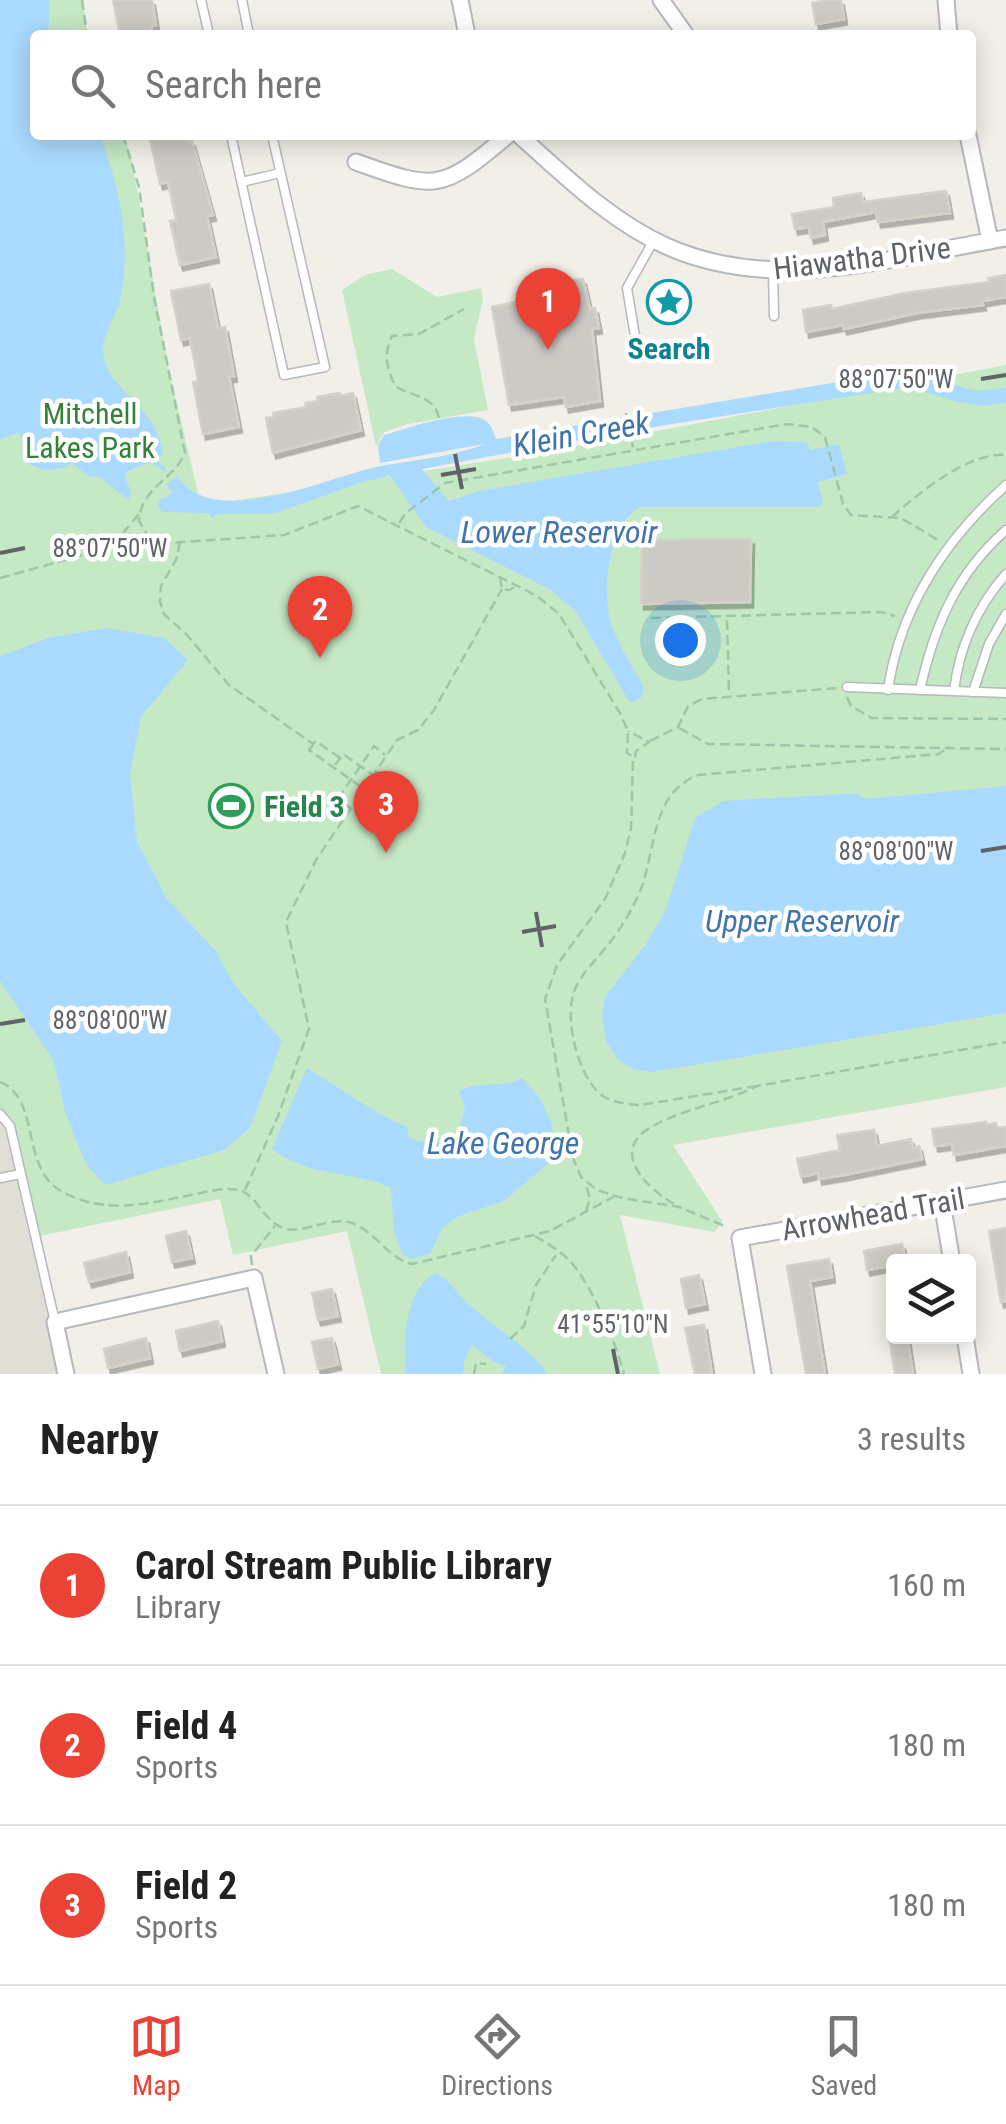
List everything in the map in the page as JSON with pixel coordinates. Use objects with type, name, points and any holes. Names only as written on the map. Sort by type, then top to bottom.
[{"type":"street","points":[[460,0],[466,30]]},
{"type":"street","points":[[661,0],[682,30]]},
{"type":"street","points":[[946,0],[949,30]]},
{"type":"street","points":[[356,162],[410,181],[432,181],[464,171],[502,140]]},
{"type":"street","name":"Hiawatha Drive","points":[[524,140],[596,202],[654,240],[700,260],[773,272],[829,268],[998,240]]},
{"type":"street","points":[[969,140],[998,240]]},
{"type":"street","name":"Arrowhead Trail","points":[[740,1238],[1006,1190]]},
{"type":"street","points":[[942,1202],[951,1254]]},
{"type":"street","points":[[740,1238],[763,1374]]},
{"type":"street","points":[[66,1374],[55,1322],[254,1278],[276,1374]]},
{"type":"street","points":[[966,1344],[972,1374]]},
{"type":"lane","points":[[201,0],[208,30]]},
{"type":"lane","points":[[242,0],[249,30]]},
{"type":"lane","points":[[232,140],[284,376],[324,367],[273,140]]},
{"type":"lane","points":[[242,182],[280,173]]},
{"type":"lane","points":[[636,342],[627,288],[654,240]]},
{"type":"lane","points":[[773,272],[774,316]]},
{"type":"lane","points":[[888,690],[906,618],[948,546],[1006,486]]},
{"type":"lane","points":[[920,690],[940,618],[956,590],[1006,530]]},
{"type":"lane","points":[[954,692],[960,654],[972,627],[1006,574]]},
{"type":"lane","points":[[973,692],[989,644],[1006,614]]},
{"type":"lane","points":[[847,688],[1006,694]]},
{"type":"lane","points":[[0,1114],[10,1126],[55,1322]]},
{"type":"lane","points":[[0,1178],[21,1174]]},
{"type":"path","points":[[82,0],[86,30]]},
{"type":"path","points":[[112,546],[139,514],[150,491],[182,461],[186,452],[157,315],[139,187],[125,140]]},
{"type":"path","points":[[439,418],[428,400],[396,386],[386,358],[388,343],[392,336],[419,334],[464,309]]},
{"type":"path","points":[[626,412],[634,448]]},
{"type":"path","points":[[398,525],[444,483],[634,448],[803,424],[820,432],[827,444],[843,504],[851,515],[909,521],[948,546]]},
{"type":"path","points":[[892,517],[948,475],[991,455],[1006,455]]},
{"type":"path","points":[[0,578],[112,546],[284,535],[358,506],[537,596],[559,614],[595,669],[628,731],[627,754],[635,758]]},
{"type":"path","points":[[139,514],[141,528],[152,542]]},
{"type":"path","points":[[180,541],[176,560],[162,586],[160,602],[164,614],[187,635],[228,686],[314,744]]},
{"type":"path","points":[[244,1192],[278,1116],[309,1029],[286,922],[316,860],[397,740],[418,730],[434,710],[502,589],[500,577]]},
{"type":"path","points":[[502,589],[516,586]]},
{"type":"path","points":[[652,618],[881,612],[906,618]]},
{"type":"path","points":[[728,619],[729,696]]},
{"type":"path","points":[[585,1212],[590,1198],[572,1158],[546,999],[557,964],[605,899],[621,865],[631,828],[636,751],[678,727],[688,706],[702,699],[729,696],[847,688],[851,706],[872,718],[1006,719]]},
{"type":"path","points":[[678,727],[708,744],[1006,749]]},
{"type":"path","points":[[628,731],[649,742]]},
{"type":"path","points":[[334,766],[309,750],[316,741],[340,758]]},
{"type":"path","points":[[351,808],[338,800],[360,766],[374,746],[386,756]]},
{"type":"path","points":[[949,746],[939,754],[698,776],[684,781],[662,808],[641,888],[628,915],[581,977],[571,1000],[572,1032],[592,1086],[605,1097],[640,1105],[1006,1042]]},
{"type":"path","points":[[364,789],[332,769],[343,754],[373,775]]},
{"type":"path","points":[[0,1082],[17,1096],[46,1179],[78,1199],[112,1207],[222,1189],[244,1192],[276,1225],[287,1230],[346,1222],[412,1264],[535,1236],[614,1196]]},
{"type":"path","points":[[740,1238],[724,1225],[652,1191],[637,1174],[634,1153],[641,1135],[652,1126],[757,1086]]},
{"type":"path","points":[[585,1182],[614,1196],[679,1207]]},
{"type":"path","points":[[254,1278],[251,1256],[276,1225]]},
{"type":"path","points":[[535,1236],[568,1260],[599,1310],[624,1374]]},
{"type":"path","points":[[510,1339],[524,1326],[536,1286],[558,1252]]},
{"type":"path","points":[[474,1374],[476,1363],[485,1365],[488,1372]]},
{"type":"shaded area","points":[[0,1118],[6,1125],[61,1374],[0,1374]]},
{"type":"green space","points":[[0,0],[82,0],[87,30],[30,30],[30,140],[126,140],[168,365],[201,506],[545,452],[1006,365],[1006,1087],[673,1145],[722,1221],[715,1232],[620,1215],[660,1374],[381,1374],[347,1231],[233,1255],[220,1199],[35,1237],[10,1126],[0,1114]]},
{"type":"green space","points":[[392,269],[437,297],[481,288],[483,299],[474,339],[488,410],[408,424],[384,432],[376,446],[342,290],[365,275]]},
{"type":"water","name":"Mitchell Lakes Park","points":[[0,0],[50,0],[48,30],[30,30],[30,140],[101,140],[122,216],[125,258],[120,300],[106,335],[104,358],[115,380],[151,422],[163,453],[127,472],[125,478],[131,491],[128,500],[101,478],[88,476],[71,462],[66,468],[45,470],[28,464],[24,459],[25,440],[18,433],[0,439]]},
{"type":"water","name":"Lower Reservoir","points":[[908,373],[977,391],[1006,388],[1006,403],[981,406],[909,387],[634,430],[422,469],[449,501],[479,491],[773,441],[806,442],[811,450],[839,444],[847,474],[818,482],[823,502],[819,507],[640,507],[629,516],[614,543],[607,594],[614,631],[644,687],[641,698],[630,703],[577,613],[551,590],[426,527],[390,476],[275,513],[211,517],[209,513],[162,512],[158,506],[159,501],[173,493],[166,484],[177,476],[194,492],[216,500],[242,501],[484,444],[380,463],[378,445],[384,435],[448,418],[483,419],[496,439]]},
{"type":"water","points":[[106,628],[164,638],[188,660],[141,717],[130,773],[137,842],[167,899],[215,950],[234,984],[282,1041],[250,1128],[224,1150],[105,1185],[86,1164],[65,1112],[54,1061],[0,981],[0,656],[51,637]]},
{"type":"water","name":"Upper Reservoir","points":[[1006,786],[1006,1013],[652,1072],[635,1070],[618,1060],[606,1041],[602,1015],[605,997],[646,944],[666,909],[695,818],[723,801],[857,793],[865,799]]},
{"type":"water","name":"Lake George","points":[[307,1068],[407,1127],[409,1137],[427,1142],[459,1131],[465,1109],[459,1091],[522,1078],[539,1097],[553,1126],[549,1138],[552,1160],[504,1201],[459,1216],[443,1227],[430,1254],[412,1259],[403,1255],[394,1231],[391,1188],[300,1165],[272,1149]]},
{"type":"water","points":[[436,1273],[548,1374],[502,1374],[506,1366],[495,1363],[472,1345],[463,1374],[406,1374],[406,1333],[412,1304],[425,1280]]},
{"type":"building","points":[[113,0],[152,0],[156,25],[151,26],[151,30],[119,30]]},
{"type":"building","points":[[841,0],[844,19],[816,24],[812,3]]},
{"type":"building","points":[[150,140],[192,141],[213,215],[207,216],[216,257],[180,265],[170,221],[176,220],[168,182],[160,184]]},
{"type":"building","points":[[946,191],[950,213],[878,222],[876,212],[823,222],[825,235],[811,238],[809,227],[795,229],[792,214],[834,207],[833,198],[861,193],[863,202]]},
{"type":"building","points":[[1006,275],[1006,297],[982,301],[983,305],[806,332],[803,310],[831,305],[832,309],[905,293],[989,282],[988,278]]},
{"type":"building","points":[[583,279],[599,328],[592,329],[600,401],[566,407],[564,397],[509,405],[492,307],[547,295],[545,283]]},
{"type":"building","points":[[209,284],[218,329],[225,327],[239,427],[203,434],[190,338],[181,340],[171,291]]},
{"type":"building","points":[[353,393],[361,430],[273,453],[266,418],[306,407],[305,403],[318,401],[317,397]]},
{"type":"building","points":[[751,539],[750,602],[641,604],[642,540]]},
{"type":"building","points":[[996,1123],[997,1128],[1006,1127],[1006,1146],[954,1155],[952,1144],[935,1146],[932,1129]]},
{"type":"building","points":[[874,1130],[877,1146],[911,1139],[913,1148],[919,1146],[922,1159],[819,1179],[818,1173],[801,1177],[797,1159],[840,1150],[837,1135]]},
{"type":"building","points":[[1006,1228],[1006,1301],[1001,1302],[989,1231]]},
{"type":"building","points":[[186,1231],[192,1258],[172,1262],[166,1236]]},
{"type":"building","points":[[902,1244],[904,1254],[886,1254],[886,1266],[867,1270],[864,1251]]},
{"type":"building","points":[[126,1252],[130,1272],[89,1282],[84,1263]]},
{"type":"building","points":[[829,1259],[832,1277],[810,1281],[825,1374],[806,1374],[787,1266]]},
{"type":"building","points":[[699,1275],[705,1304],[686,1308],[681,1279]]},
{"type":"building","points":[[332,1289],[338,1316],[318,1320],[312,1293]]},
{"type":"building","points":[[218,1321],[222,1341],[180,1351],[176,1331]]},
{"type":"building","points":[[704,1325],[712,1374],[695,1374],[685,1328]]},
{"type":"building","points":[[146,1338],[150,1358],[108,1368],[104,1349]]},
{"type":"building","points":[[332,1338],[338,1364],[318,1369],[312,1342]]},
{"type":"building","points":[[890,1344],[908,1344],[913,1374],[895,1374]]},
{"type":"waterway","points":[[155,462],[164,469]]},
{"type":"place","name":"Search","points":[[669,302]]},
{"type":"place","name":"Carol Stream Public Library","points":[[548,350]]},
{"type":"place","name":"Field 4","points":[[320,658]]},
{"type":"place","name":"Field 3","points":[[231,806]]},
{"type":"place","name":"Field 2","points":[[386,853]]},
{"type":"water label","name":"Klein Creek","points":[[581,434]]}]
